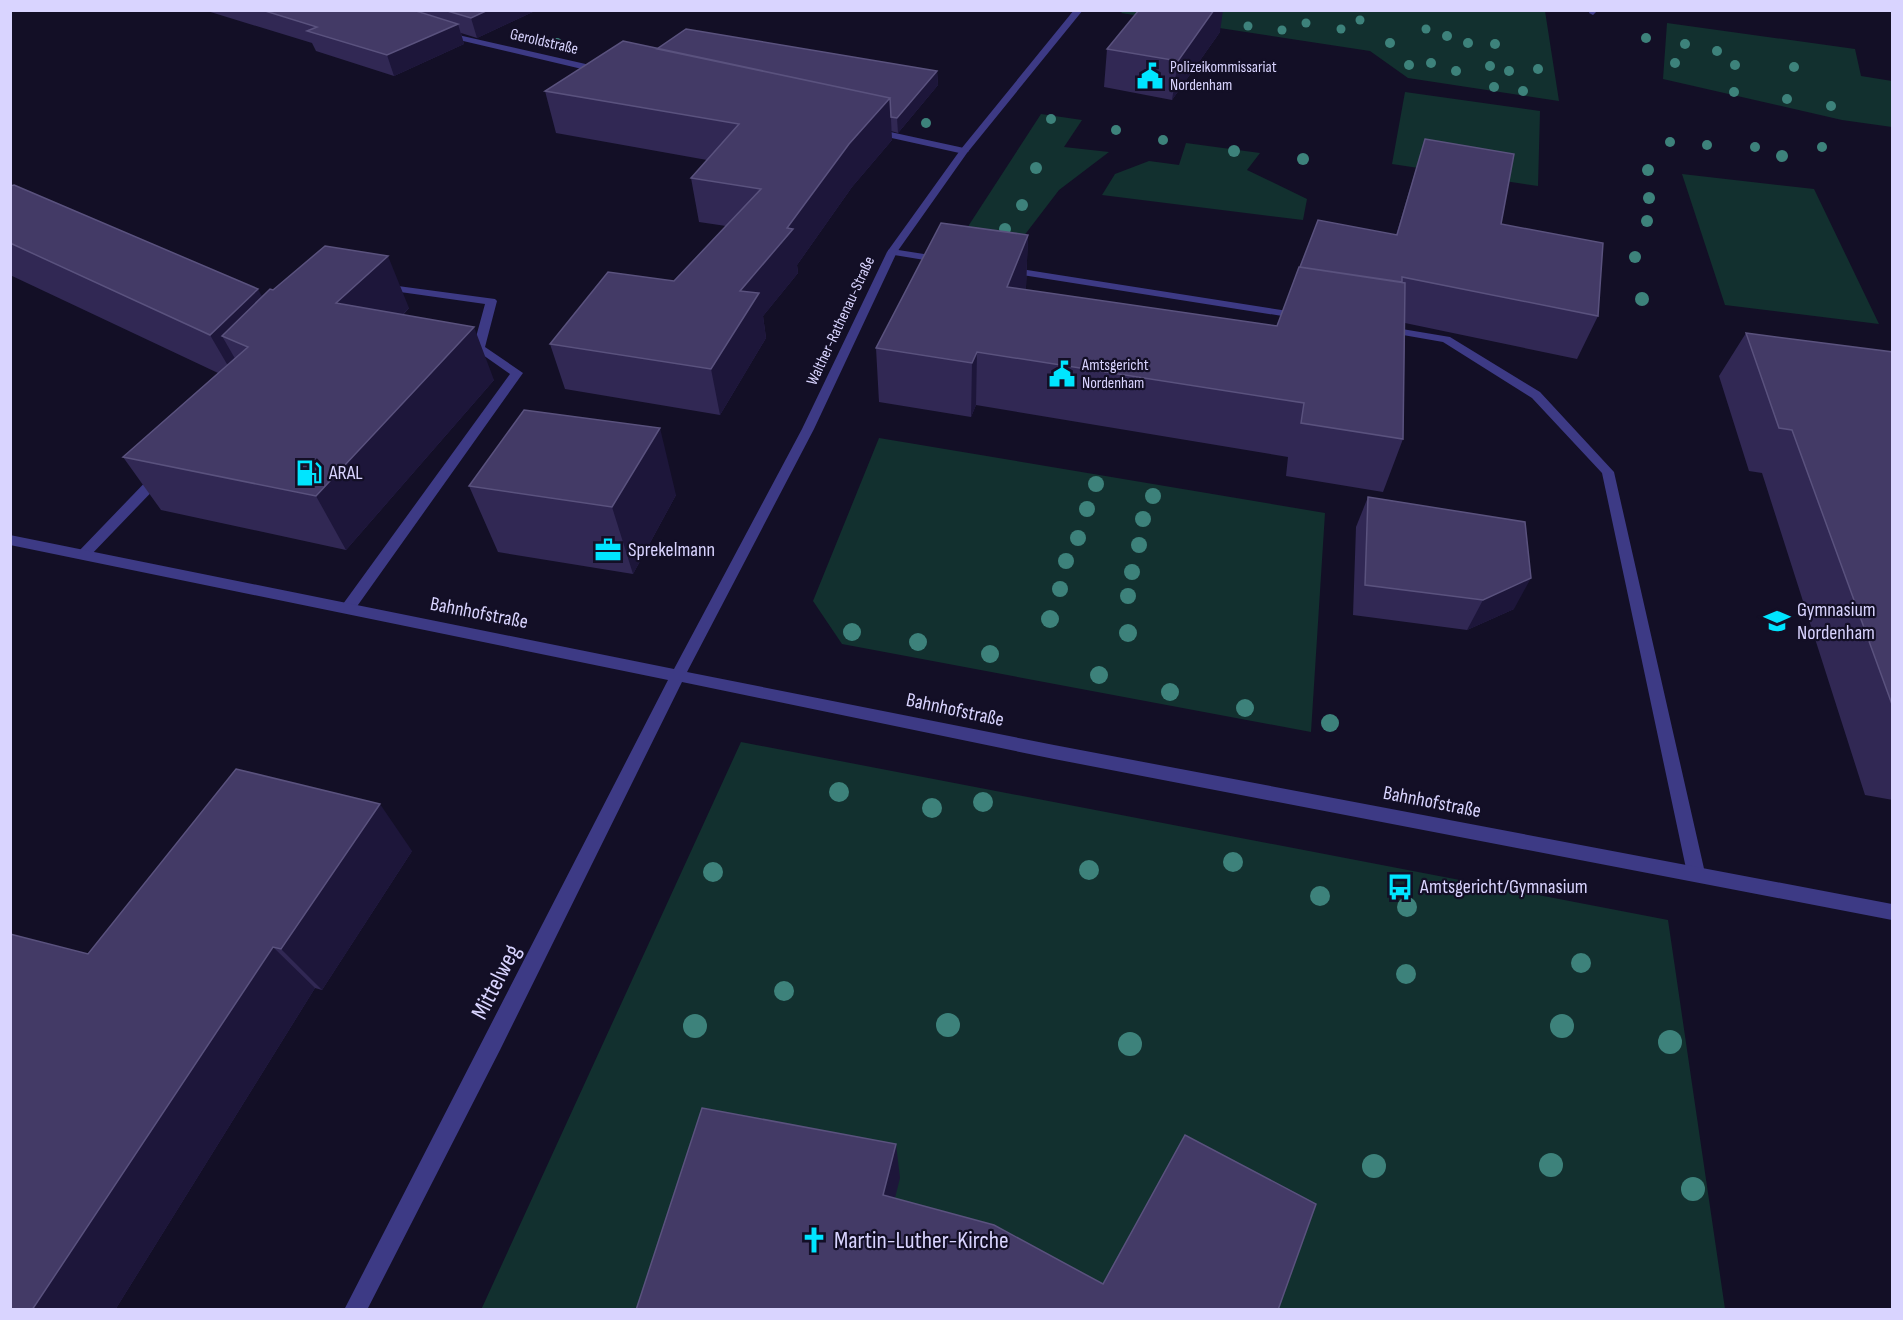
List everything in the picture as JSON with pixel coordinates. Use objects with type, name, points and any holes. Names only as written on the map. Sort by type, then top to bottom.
[{"type":"street","name":"Walther-Rathenau-Straße","points":[[678,675],[808,429],[892,252],[964,151],[1079,10]]},
{"type":"street","name":"Geroldstraße","points":[[437,32],[619,74]]},
{"type":"street","points":[[861,128],[964,151]]},
{"type":"street","points":[[892,252],[961,262]]},
{"type":"street","points":[[996,268],[1312,318]]},
{"type":"street","points":[[348,608],[517,373],[479,348],[491,301],[367,285]]},
{"type":"street","points":[[1368,327],[1446,339],[1536,396],[1608,472],[1696,873]]},
{"type":"street","points":[[83,555],[173,461]]},
{"type":"street","name":"Bahnhofstraße","points":[[10,540],[1054,752],[1893,912]]},
{"type":"street","name":"Mittelweg","points":[[355,1310],[493,1043],[678,675]]},
{"type":"green space","points":[[1124,10],[1545,11],[1559,101],[1408,78],[1370,51],[1121,13]]},
{"type":"green space","points":[[1667,23],[1855,49],[1861,76],[1892,81],[1892,127],[1842,120],[1663,79]]},
{"type":"green space","points":[[1405,92],[1540,111],[1538,186],[1392,164]]},
{"type":"green space","points":[[1041,114],[1082,120],[1064,147],[1109,152],[1059,190],[1010,254],[956,245]]},
{"type":"green space","points":[[1186,143],[1260,153],[1247,170],[1307,199],[1303,220],[1102,195],[1115,174],[1149,161],[1179,165]]},
{"type":"green space","points":[[1682,174],[1814,189],[1879,324],[1725,305]]},
{"type":"green space","points":[[879,438],[1325,513],[1311,732],[842,644],[813,601]]},
{"type":"green space","points":[[741,742],[1668,920],[1725,1309],[481,1310]]},
{"type":"building","points":[[262,10],[413,10],[458,24],[387,55],[307,31],[317,27]]},
{"type":"building","points":[[444,10],[488,10],[471,18]]},
{"type":"building","points":[[1139,10],[1214,10],[1178,61],[1107,49]]},
{"type":"building","points":[[686,29],[937,71],[897,118],[891,117],[890,98],[657,49]]},
{"type":"building","points":[[623,41],[890,98],[849,144],[787,228],[793,229],[740,291],[759,293],[711,369],[550,344],[608,272],[674,281],[761,189],[691,178],[739,124],[545,91]]},
{"type":"building","points":[[1425,139],[1514,154],[1501,224],[1603,243],[1598,316],[1402,277],[1402,282],[1300,267],[1318,220],[1397,235]]},
{"type":"building","points":[[14,185],[258,289],[210,335],[10,243],[10,186]]},
{"type":"building","points":[[941,223],[1028,235],[1007,287],[1277,326],[1299,267],[1405,283],[1403,439],[1301,423],[1304,403],[977,352],[972,363],[876,348]]},
{"type":"building","points":[[325,246],[388,256],[336,303],[474,327],[316,496],[123,457],[248,347],[222,336],[270,289],[273,290]]},
{"type":"building","points":[[1746,333],[1893,352],[1893,707],[1792,430],[1779,428]]},
{"type":"building","points":[[524,410],[660,428],[612,507],[469,486]]},
{"type":"building","points":[[1368,497],[1525,522],[1531,578],[1483,600],[1365,585]]},
{"type":"building","points":[[236,769],[380,804],[281,949],[273,947],[32,1310],[10,1310],[10,934],[88,954]]},
{"type":"building","points":[[702,1108],[896,1144],[883,1195],[994,1225],[1103,1284],[1185,1135],[1316,1204],[1278,1310],[636,1310]]},
{"type":"place","name":"Polizeikommissariat Nordenham","points":[[1150,76]]},
{"type":"place","name":"Amtsgericht Nordenham","points":[[1062,374]]},
{"type":"place","name":"ARAL","points":[[309,473]]},
{"type":"place","name":"Sprekelmann","points":[[608,550]]},
{"type":"place","name":"Gymnasium Nordenham","points":[[1777,621]]},
{"type":"place","name":"Amtsgericht/Gymnasium","points":[[1400,887]]},
{"type":"place","name":"Martin-Luther-Kirche","points":[[814,1240]]}]
